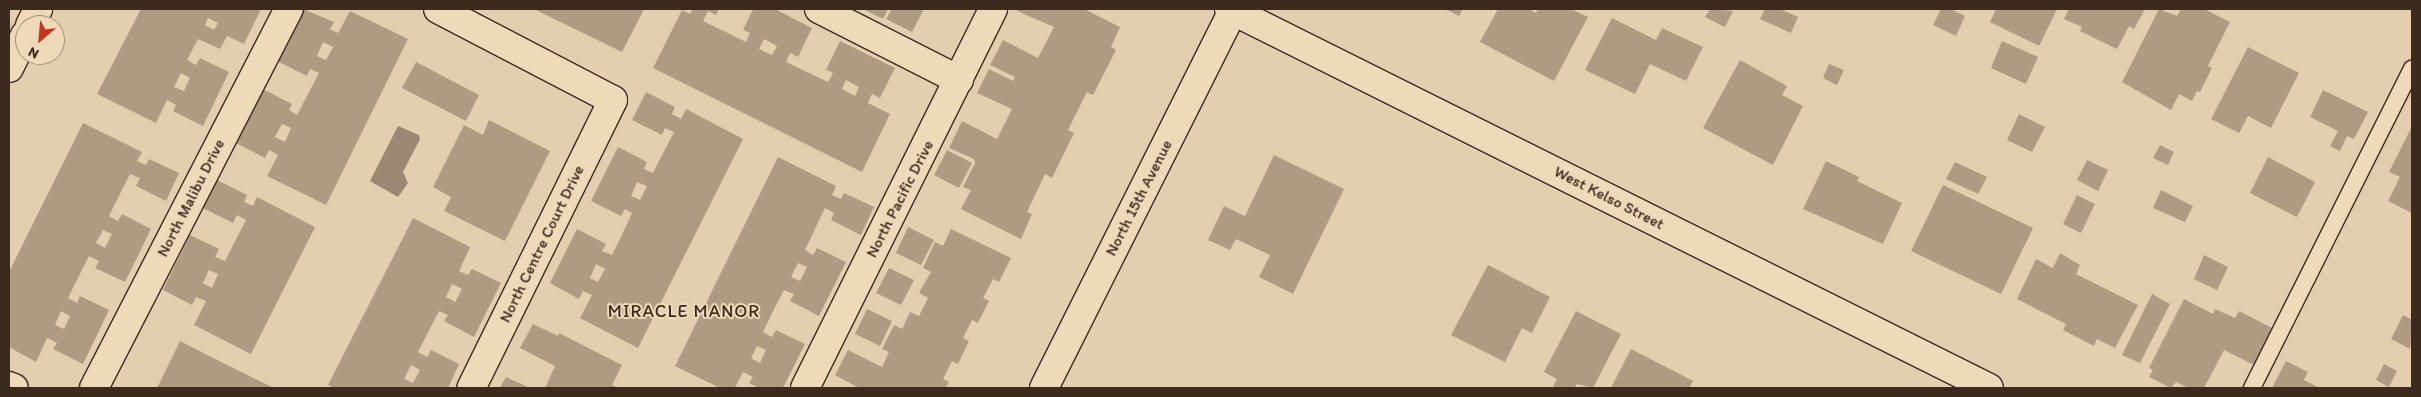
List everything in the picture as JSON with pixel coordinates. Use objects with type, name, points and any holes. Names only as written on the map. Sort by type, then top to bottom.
[{"type":"street","name":"North Malibu Drive","points":[[94,388],[289,9]]},
{"type":"street","name":"North Centre Court Drive","points":[[438,9],[614,100],[471,388]]},
{"type":"street","points":[[819,9],[960,80]]},
{"type":"street","name":"North Pacific Drive","points":[[805,388],[960,80],[993,9]]},
{"type":"street","name":"North 15th Avenue","points":[[1044,388],[1232,9]]},
{"type":"street","name":"West Kelso Street","points":[[1232,9],[1989,388]]},
{"type":"street","points":[[9,68],[15,56]]},
{"type":"street","points":[[9,386],[14,388]]},
{"type":"lane","points":[[2252,388],[2412,69]]},
{"type":"shaded area","points":[[398,126],[419,135],[420,139],[403,172],[408,183],[398,197],[370,181]]},
{"type":"building","points":[[141,9],[261,9],[244,44],[227,36],[220,49],[198,39],[187,60],[196,65],[200,58],[229,72],[203,126],[173,111],[176,105],[167,100],[156,123],[97,94]],"holes":[[[208,18],[218,23],[214,30],[205,25]],[[181,73],[190,78],[184,91],[174,87]]]},
{"type":"building","points":[[303,9],[334,22],[330,29],[338,33],[350,11],[408,39],[326,205],[267,176],[278,155],[269,150],[265,158],[236,143],[263,89],[292,104],[289,110],[297,115],[319,73],[310,69],[307,76],[277,61]],"holes":[[[323,42],[333,47],[326,60],[317,56]],[[282,124],[291,128],[285,142],[275,137]]]},
{"type":"building","points":[[534,9],[644,9],[622,52]]},
{"type":"building","points":[[693,9],[719,9],[716,15],[708,11],[703,21],[746,42],[750,33],[743,30],[753,9],[775,9],[812,28],[798,57],[790,53],[786,62],[828,82],[833,73],[826,70],[840,41],[895,68],[880,98],[872,94],[868,103],[890,114],[862,172],[653,68],[682,10],[690,14]],"holes":[[[764,39],[777,46],[772,55],[759,49]],[[846,80],[859,87],[855,96],[842,89]]]},
{"type":"building","points":[[863,9],[888,9],[883,19]]},
{"type":"building","points":[[892,9],[924,9],[912,32],[886,19]]},
{"type":"building","points":[[1018,9],[1084,9],[1120,27],[1111,47],[1116,50],[1093,95],[1087,92],[1068,130],[1074,133],[1052,178],[1045,174],[1027,212],[1032,214],[1021,239],[961,209],[971,190],[963,187],[975,163],[974,159],[949,148],[962,121],[997,139],[1012,109],[977,93],[989,69],[1013,81],[1015,77],[990,65],[1003,40],[1038,58],[1054,27],[1017,11]]},
{"type":"building","points":[[1445,9],[1463,9],[1459,16]]},
{"type":"building","points":[[1498,9],[1529,9],[1536,13],[1538,9],[1571,9],[1588,17],[1554,81],[1480,42]]},
{"type":"building","points":[[1710,9],[1733,11],[1725,27],[1705,17]]},
{"type":"building","points":[[1765,9],[1780,9],[1798,17],[1791,33],[1760,19]]},
{"type":"building","points":[[1941,9],[1951,9],[1965,16],[1956,36],[1933,25]]},
{"type":"building","points":[[1996,9],[2057,9],[2039,46],[1990,22]]},
{"type":"building","points":[[2069,9],[2145,9],[2134,29],[2129,26],[2117,49],[2080,31],[2082,27],[2064,19]]},
{"type":"building","points":[[2159,9],[2177,16],[2181,9],[2204,9],[2230,22],[2208,66],[2212,68],[2200,92],[2197,91],[2192,101],[2179,94],[2171,110],[2122,82]]},
{"type":"building","points":[[1612,18],[1656,40],[1662,28],[1703,47],[1686,81],[1650,64],[1635,94],[1585,70]]},
{"type":"building","points":[[2002,41],[2038,57],[2026,84],[1991,68]]},
{"type":"building","points":[[2248,47],[2299,73],[2271,128],[2248,116],[2239,133],[2211,119]]},
{"type":"building","points":[[1740,60],[1787,86],[1782,95],[1803,106],[1773,165],[1703,128]]},
{"type":"building","points":[[416,62],[479,95],[466,121],[402,88]]},
{"type":"building","points":[[1829,64],[1844,70],[1837,85],[1823,78]]},
{"type":"building","points":[[2323,90],[2368,112],[2354,139],[2347,136],[2340,151],[2330,146],[2338,131],[2310,117]]},
{"type":"building","points":[[646,92],[675,107],[672,114],[681,119],[686,109],[743,139],[638,348],[580,318],[592,295],[583,291],[579,299],[550,283],[577,229],[606,244],[602,251],[612,255],[622,235],[632,213],[625,209],[621,216],[591,201],[618,147],[647,162],[644,169],[653,173],[674,132],[665,128],[662,135],[632,120]],"holes":[[[637,182],[647,186],[640,200],[631,196]],[[596,264],[605,269],[598,282],[590,278]]]},
{"type":"building","points":[[2019,114],[2045,127],[2032,152],[2007,140]]},
{"type":"building","points":[[489,120],[550,151],[505,241],[444,211],[451,197],[433,187],[464,125],[483,135]]},
{"type":"building","points":[[83,123],[142,152],[137,161],[146,165],[149,159],[179,173],[166,201],[136,186],[140,178],[130,174],[109,216],[118,221],[122,214],[151,229],[125,282],[95,268],[99,261],[89,256],[68,298],[77,303],[80,296],[109,310],[83,364],[53,349],[57,343],[47,338],[36,362],[9,347],[9,272]],"holes":[[[103,230],[112,234],[105,248],[96,243]],[[61,311],[70,316],[64,329],[55,325]]]},
{"type":"building","points":[[2412,126],[2412,213],[2388,201],[2400,177],[2389,172]]},
{"type":"building","points":[[2160,145],[2174,152],[2168,165],[2153,158]]},
{"type":"building","points":[[947,150],[972,163],[959,188],[934,175]]},
{"type":"building","points":[[1274,155],[1344,189],[1293,294],[1259,277],[1270,255],[1236,239],[1230,250],[1208,240],[1224,206],[1245,216]]},
{"type":"building","points":[[778,157],[836,186],[832,195],[841,199],[844,193],[874,207],[861,235],[831,220],[834,213],[825,208],[805,250],[813,255],[817,248],[846,262],[819,316],[790,301],[794,294],[784,290],[773,311],[763,332],[772,337],[776,330],[805,344],[783,388],[759,388],[749,383],[753,377],[743,372],[735,388],[720,388],[675,366]],"holes":[[[798,263],[807,267],[800,281],[791,277]],[[757,346],[766,350],[760,363],[751,358]]]},
{"type":"building","points":[[2268,157],[2315,182],[2297,217],[2250,193]]},
{"type":"building","points":[[2087,160],[2108,170],[2098,191],[2077,180]]},
{"type":"building","points":[[1826,161],[1859,177],[1857,181],[1902,203],[1883,244],[1803,209]]},
{"type":"building","points":[[1955,162],[1987,177],[1978,194],[1946,179]]},
{"type":"building","points":[[217,180],[247,195],[244,202],[253,206],[257,197],[315,227],[251,354],[194,325],[206,301],[196,297],[192,305],[163,290],[190,235],[219,249],[215,257],[225,261],[246,220],[237,215],[233,223],[203,208]],"holes":[[[209,270],[218,274],[212,288],[203,283]]]},
{"type":"building","points":[[1943,185],[2033,228],[2001,294],[1911,251]]},
{"type":"building","points":[[2161,190],[2193,206],[2185,222],[2153,208]]},
{"type":"building","points":[[2077,195],[2095,204],[2081,233],[2063,224]]},
{"type":"building","points":[[413,218],[470,247],[459,271],[468,275],[472,269],[501,283],[474,337],[444,321],[448,315],[439,311],[418,352],[427,357],[431,350],[459,364],[448,388],[334,388],[328,385]],"holes":[[[452,284],[462,289],[455,302],[446,297]],[[411,365],[420,370],[413,383],[404,379]]]},
{"type":"building","points":[[908,227],[934,240],[921,265],[896,253]]},
{"type":"building","points":[[951,229],[1011,258],[999,282],[993,279],[983,298],[989,301],[978,323],[972,320],[963,338],[969,341],[958,364],[952,361],[943,379],[949,382],[946,388],[859,388],[835,375],[848,350],[882,367],[889,352],[882,349],[894,325],[902,329],[910,312],[919,316],[928,298],[919,293],[931,272],[923,268],[935,242],[943,246]]},
{"type":"building","points":[[2060,253],[2080,265],[2076,274],[2138,305],[2115,348],[2097,339],[2094,346],[2063,330],[2066,324],[2017,299],[2036,259],[2053,268]]},
{"type":"building","points":[[2204,255],[2228,267],[2217,290],[2194,279]]},
{"type":"building","points":[[1488,265],[1550,297],[1532,333],[1522,328],[1505,362],[1451,335]]},
{"type":"building","points":[[889,268],[914,280],[901,305],[876,293]]},
{"type":"building","points":[[2152,294],[2170,304],[2140,363],[2122,355]]},
{"type":"building","points":[[2184,299],[2213,314],[2215,309],[2235,318],[2239,311],[2272,328],[2254,365],[2224,350],[2204,388],[2189,388],[2176,382],[2171,388],[2149,377],[2153,370],[2149,368]]},
{"type":"building","points":[[867,309],[892,321],[880,346],[855,334]]},
{"type":"building","points":[[1576,311],[1621,334],[1593,388],[1577,384],[1574,388],[1558,388],[1553,386],[1557,379],[1544,372]]},
{"type":"building","points":[[2403,315],[2412,320],[2410,349],[2391,339]]},
{"type":"building","points":[[533,324],[558,336],[559,333],[622,365],[612,385],[619,388],[545,388],[555,366],[520,348]]},
{"type":"building","points":[[180,341],[223,363],[274,388],[157,388]]},
{"type":"building","points":[[1631,349],[1693,381],[1689,388],[1611,388]]},
{"type":"building","points":[[2286,361],[2308,372],[2304,380],[2320,388],[2272,388]]},
{"type":"building","points":[[2384,364],[2397,371],[2389,387],[2376,380]]},
{"type":"building","points":[[506,377],[530,388],[500,388]]},
{"type":"district","name":"MIRACLE MANOR","points":[[684,311]]}]
